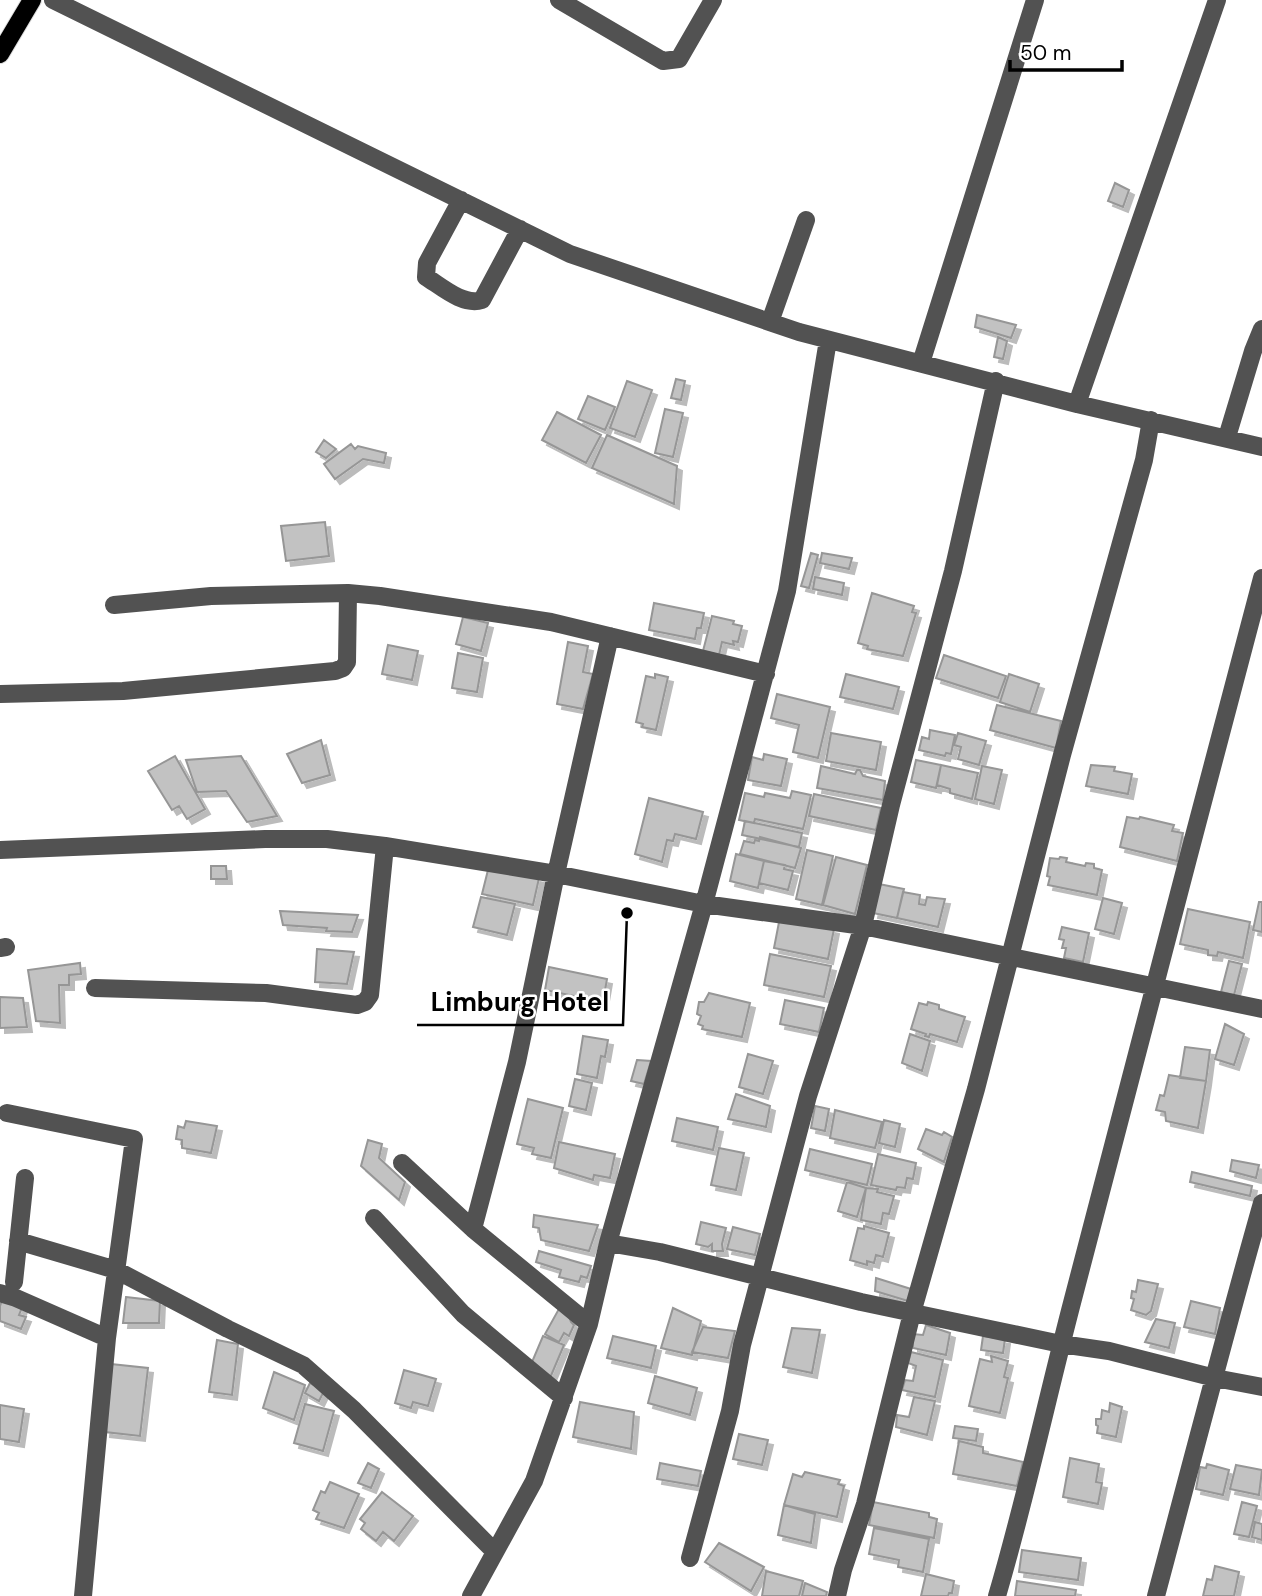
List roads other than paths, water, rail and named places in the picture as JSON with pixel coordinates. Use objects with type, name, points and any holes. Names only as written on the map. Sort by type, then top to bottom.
[{"type":"main road","points":[[0,54],[32,0]]},
{"type":"street","points":[[53,0],[570,254],[828,340],[996,381],[1077,404],[1262,447]]},
{"type":"street","points":[[559,0],[663,61],[670,61],[679,59],[713,0]]},
{"type":"street","points":[[921,363],[1035,0]]},
{"type":"street","points":[[1077,404],[1217,0]]},
{"type":"street","points":[[461,200],[426,271],[426,277],[461,299],[473,303],[482,300],[520,229]]},
{"type":"street","points":[[769,322],[806,220]]},
{"type":"street","points":[[1227,438],[1262,329]]},
{"type":"street","points":[[471,1596],[534,1480],[589,1324],[608,1242],[704,904],[787,591],[828,340]]},
{"type":"street","points":[[690,1559],[730,1411],[742,1345],[808,1096],[863,926],[891,805],[956,558],[996,381]]},
{"type":"street","points":[[837,1596],[865,1504],[912,1312],[976,1090],[1062,755],[1144,460],[1151,420]]},
{"type":"street","points":[[997,1596],[1020,1518],[1061,1344],[1262,578]]},
{"type":"street","points":[[114,605],[211,596],[348,593],[404,598],[551,622],[766,674]]},
{"type":"street","points":[[0,694],[122,691],[335,671],[343,668],[347,662],[348,593]]},
{"type":"street","points":[[472,1229],[517,1062],[610,636]]},
{"type":"street","points":[[0,850],[265,839],[327,839],[385,846],[556,874],[704,904],[863,926],[1262,1009]]},
{"type":"street","points":[[95,988],[266,993],[357,1005],[365,1002],[370,995],[385,846]]},
{"type":"street","points":[[7,1113],[134,1139],[107,1338],[83,1596]]},
{"type":"street","points":[[402,1163],[472,1229],[589,1324]]},
{"type":"street","points":[[24,1178],[18,1241],[7,1287],[16,1298],[107,1338]]},
{"type":"street","points":[[1156,1596],[1262,1203]]},
{"type":"street","points":[[374,1218],[463,1314],[564,1398]]},
{"type":"street","points":[[18,1241],[116,1270],[303,1365],[354,1410],[495,1552]]},
{"type":"street","points":[[608,1242],[912,1312],[1061,1344],[1109,1350],[1262,1387]]},
{"type":"place","name":"Limburg Hotel","points":[[627,913]]}]
